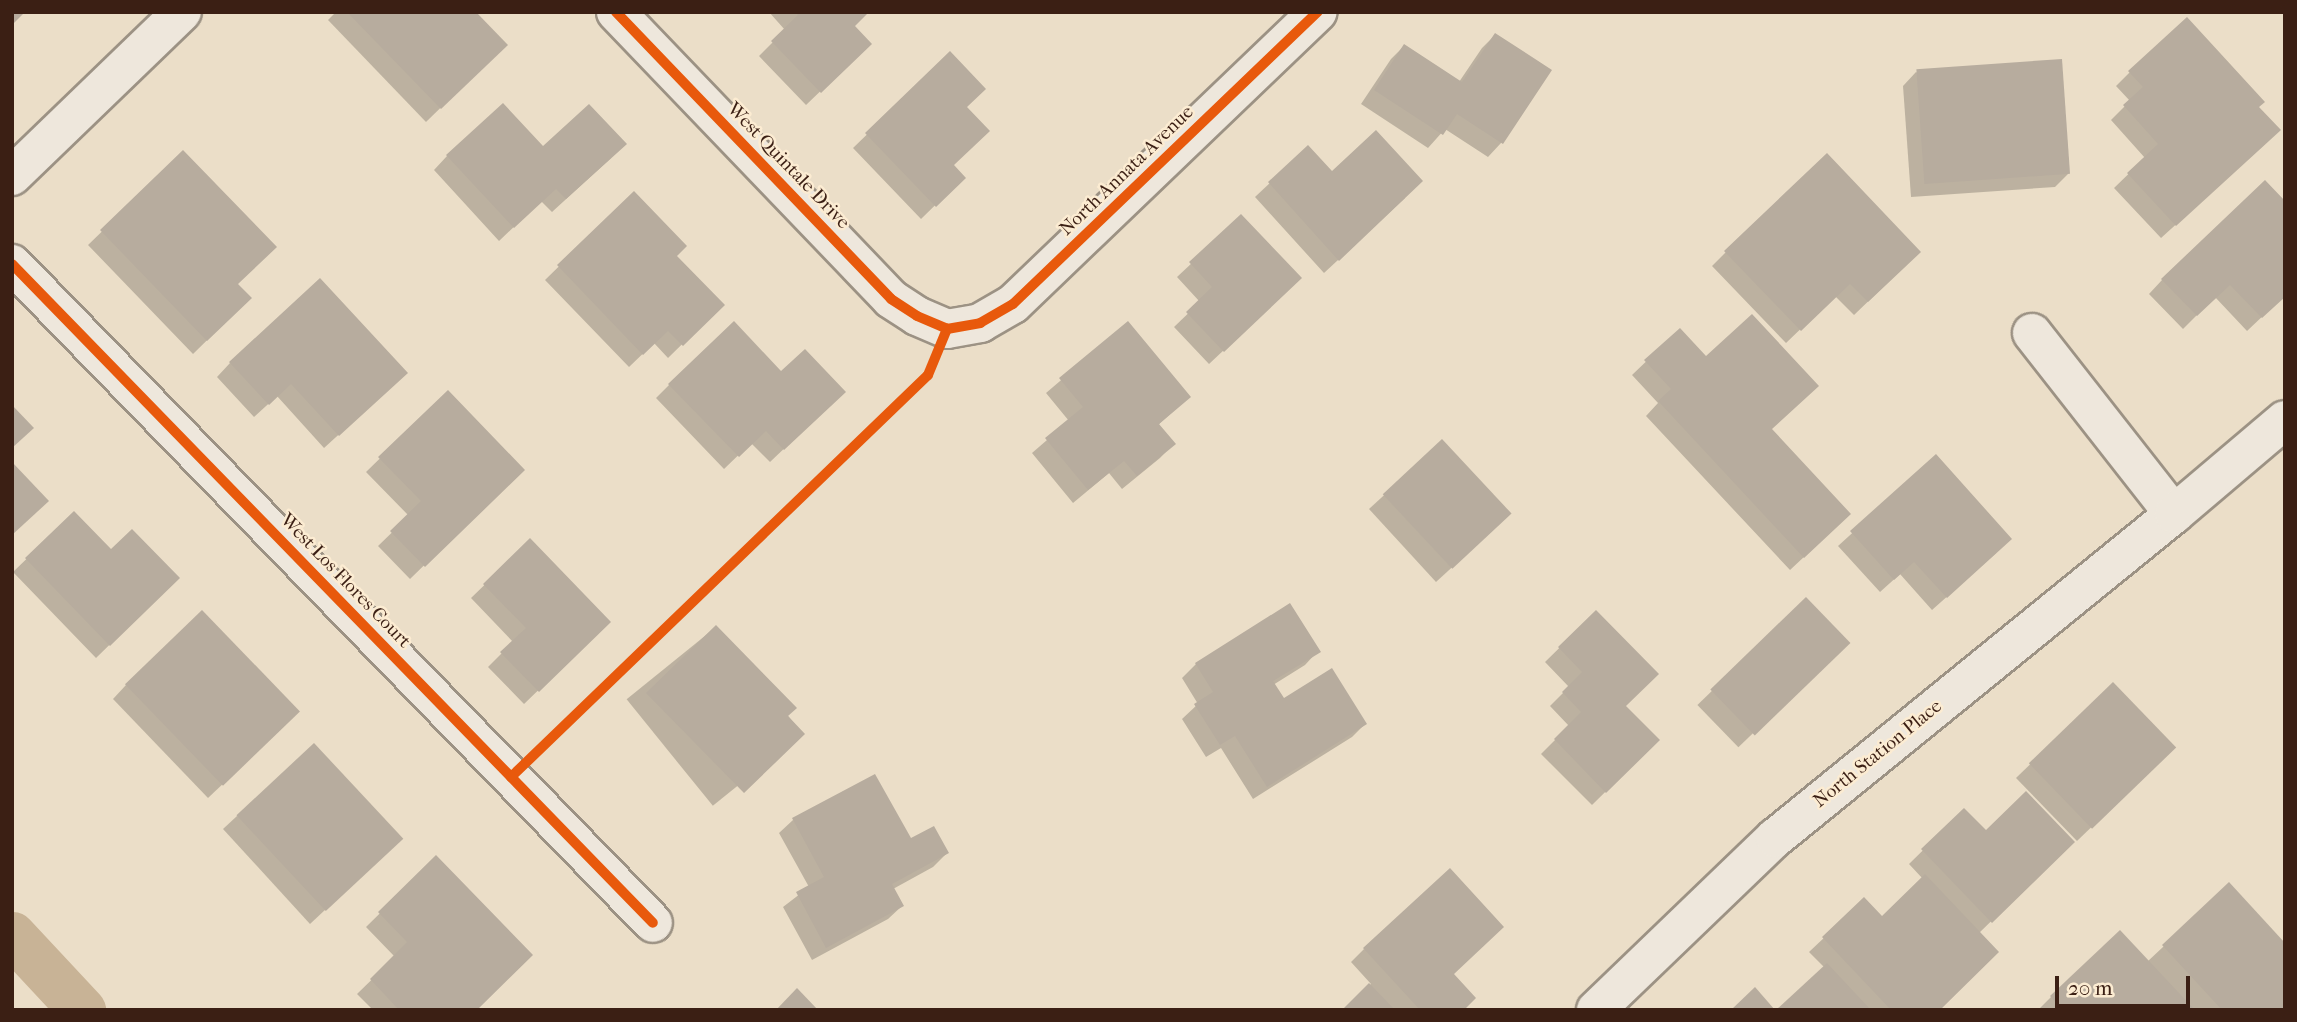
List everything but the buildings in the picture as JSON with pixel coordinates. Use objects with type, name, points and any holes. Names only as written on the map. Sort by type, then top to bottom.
[{"type":"street","points":[[12,176],[182,12]]},
{"type":"street","name":"West Quintale Drive","points":[[615,12],[891,299],[917,316],[947,329]]},
{"type":"street","name":"North Annata Avenue","points":[[947,329],[980,323],[1013,304],[1317,12]]},
{"type":"street","name":"West Los Flores Court","points":[[12,264],[653,923]]},
{"type":"street","points":[[2032,333],[2174,514]]},
{"type":"street","name":"North Station Place","points":[[1596,1010],[1774,838],[2174,514],[2285,419]]},
{"type":"waterway","points":[[12,935],[82,1010]]},
{"type":"cycle path","points":[[616,12],[891,299],[917,316],[947,329]]},
{"type":"cycle path","points":[[947,329],[980,323],[1013,304],[1317,12]]},
{"type":"cycle path","points":[[12,264],[653,923]]},
{"type":"cycle path","points":[[511,777],[928,375],[947,329]]}]
